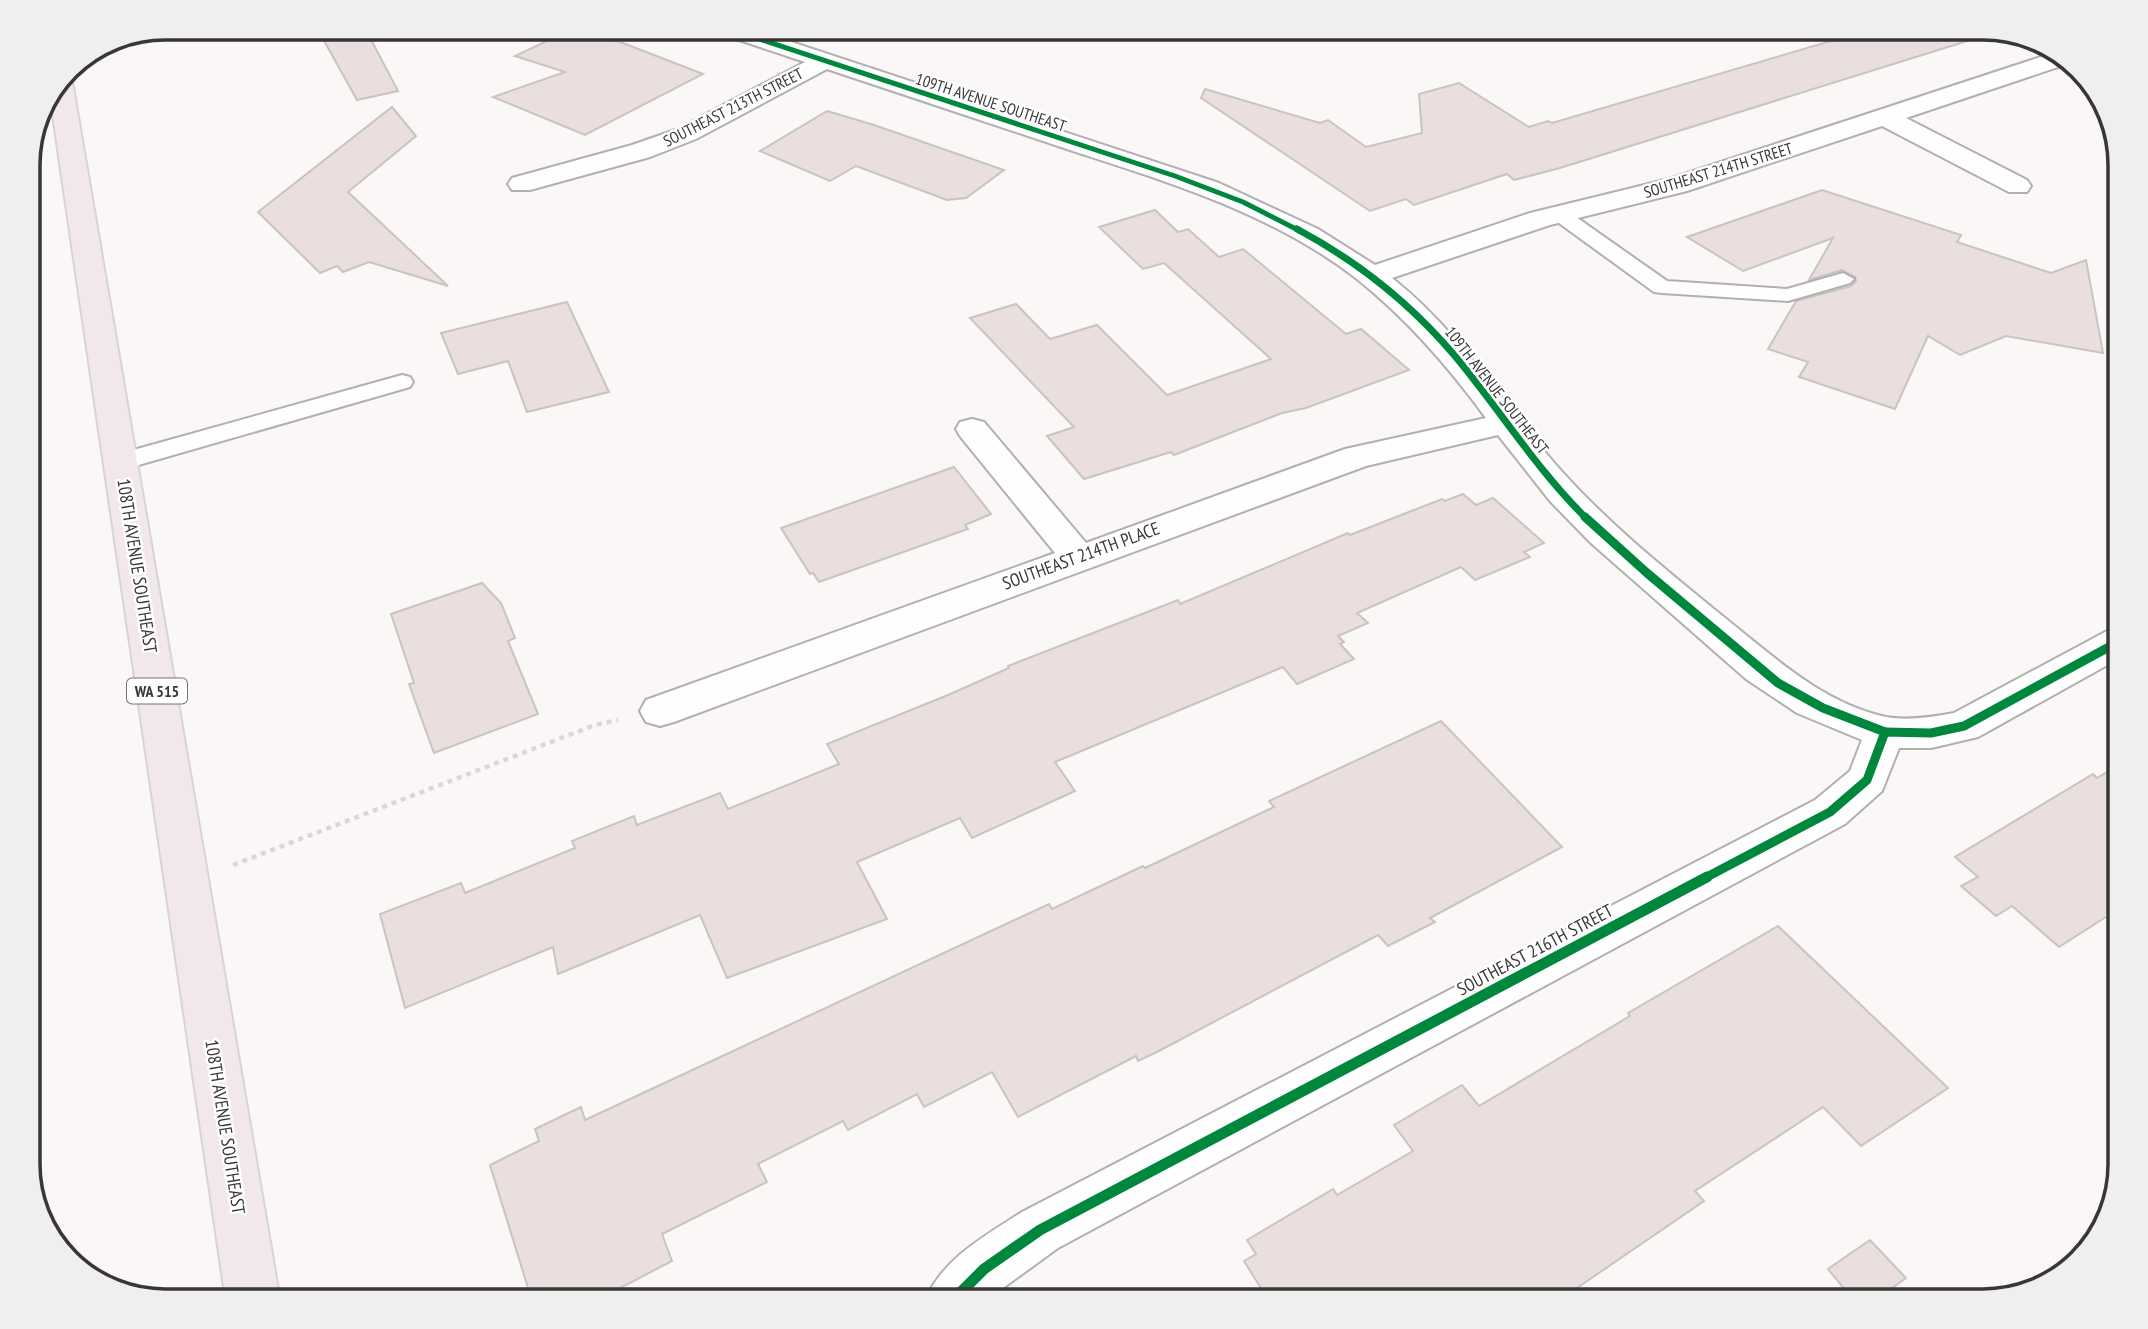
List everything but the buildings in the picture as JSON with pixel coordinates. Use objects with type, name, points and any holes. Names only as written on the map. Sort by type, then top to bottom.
[{"type":"main road","name":"108TH AVENUE SOUTHEAST","points":[[62,95],[251,1289]]},
{"type":"street","name":"109TH AVENUE SOUTHEAST","points":[[760,40],[1242,200],[1295,225],[1370,276],[1424,321],[1585,518],[1643,571],[1787,690],[1829,712],[1885,732]]},
{"type":"street","name":"SOUTHEAST 214TH STREET","points":[[1370,276],[1559,214],[1678,186],[2052,61]]},
{"type":"street","name":"SOUTHEAST 213TH STREET","points":[[521,184],[641,151],[687,134],[823,62]]},
{"type":"street","points":[[1885,117],[2018,186]]},
{"type":"street","name":"SOUTHEAST 214TH PLACE","points":[[660,711],[1357,457],[1507,423]]},
{"type":"street","points":[[972,429],[1078,557]]},
{"type":"street","points":[[1885,732],[1931,733],[1964,726],[2107,648]]},
{"type":"street","name":"SOUTHEAST 216TH STREET","points":[[964,1289],[984,1269],[1040,1230],[1830,812],[1867,780],[1885,732]]},
{"type":"lane","points":[[1559,214],[1662,287],[1788,295],[1843,279]]},
{"type":"lane","points":[[121,462],[402,383]]},
{"type":"path","points":[[187,883],[594,725],[660,711]]},
{"type":"cycle path","points":[[762,40],[1175,176],[1243,202],[1339,253],[1369,274],[1424,322],[1471,376],[1562,493],[1625,554],[1759,669],[1788,690],[1823,708],[1885,732]]},
{"type":"cycle path","points":[[964,1289],[984,1269],[1040,1230],[1830,812],[1867,780],[1885,732],[1931,733],[1964,726],[2107,648]]}]
